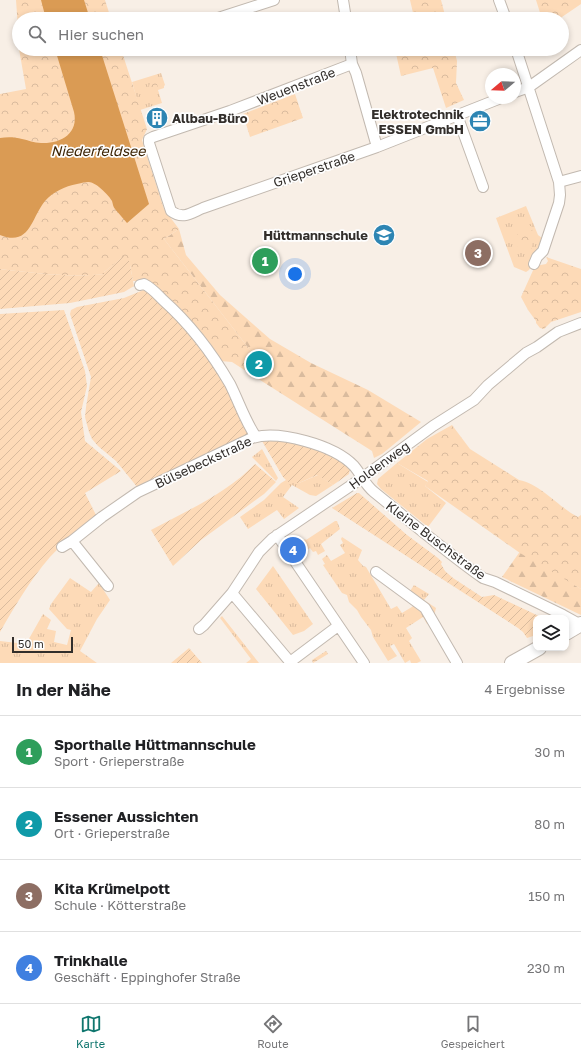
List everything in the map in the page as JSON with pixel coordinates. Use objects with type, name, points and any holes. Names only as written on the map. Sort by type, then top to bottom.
[{"type":"street","points":[[237,12],[274,0]]},
{"type":"street","points":[[343,0],[345,12]]},
{"type":"street","points":[[499,0],[503,12]]},
{"type":"street","points":[[521,90],[528,87],[581,50]]},
{"type":"street","points":[[351,56],[377,147]]},
{"type":"street","points":[[518,56],[559,182],[560,195],[559,204],[544,251],[537,257],[534,264]]},
{"type":"street","name":"Weuenstraße","points":[[171,211],[149,139],[230,111],[352,64]]},
{"type":"street","name":"Grieperstraße","points":[[171,211],[177,215],[183,216],[377,147],[485,104]]},
{"type":"street","points":[[457,115],[484,187]]},
{"type":"street","points":[[559,182],[581,176]]},
{"type":"street","points":[[140,285],[144,284],[149,287],[166,302],[205,346],[231,386],[249,427],[256,437]]},
{"type":"street","name":"Holdenweg","points":[[199,629],[232,593],[259,552],[277,535],[362,478],[433,426],[474,400],[488,385],[526,353],[558,332],[581,323]]},
{"type":"street","name":"Bülsebeckstraße","points":[[62,546],[72,542],[107,513],[138,492],[256,437],[288,437],[300,439],[325,448],[354,466],[362,478]]},
{"type":"street","name":"Kleine Buschstraße","points":[[362,478],[372,490],[484,578],[581,625]]},
{"type":"street","points":[[277,535],[364,663]]},
{"type":"street","points":[[72,542],[108,586]]},
{"type":"street","points":[[376,572],[426,608],[457,663]]},
{"type":"street","points":[[232,593],[290,662],[338,626]]},
{"type":"street","points":[[569,631],[581,625]]},
{"type":"street","points":[[512,663],[534,651]]},
{"type":"green space","points":[[16,0],[105,0],[109,12],[17,12]]},
{"type":"green space","points":[[410,0],[441,0],[444,12],[413,12]]},
{"type":"green space","points":[[536,0],[581,0],[581,4],[569,12],[540,12]]},
{"type":"green space","points":[[20,56],[123,56],[147,129],[142,140],[164,209],[179,229],[164,239],[257,359],[260,380],[232,362],[220,361],[145,281],[133,281],[130,265],[122,258],[104,272],[105,274],[65,275],[0,269],[0,94],[26,89]]},
{"type":"green space","points":[[397,56],[456,56],[457,61],[456,83],[464,100],[446,108],[433,68],[401,76]]},
{"type":"green space","points":[[161,73],[165,85],[164,88],[158,90],[162,103],[140,110],[132,82]]},
{"type":"green space","points":[[151,82],[156,82],[158,86],[157,91],[153,95],[151,95],[149,86]]},
{"type":"green space","points":[[295,94],[303,118],[250,137],[243,114]]},
{"type":"green space","points":[[526,206],[538,235],[546,241],[529,270],[526,272],[514,267],[496,218]]},
{"type":"green space","points":[[521,226],[531,226],[533,239],[531,252],[529,252],[528,248],[517,246],[516,240]]},
{"type":"green space","points":[[179,229],[186,255],[220,295],[270,339],[311,363],[368,390],[421,422],[382,454],[374,458],[372,451],[260,380],[257,359],[164,239]]},
{"type":"green space","points":[[124,256],[130,262],[134,286],[124,292],[70,303],[0,309],[0,269],[65,275],[104,274],[104,272]]},
{"type":"green space","points":[[546,257],[581,269],[581,312],[551,322],[544,329],[540,328],[536,323],[521,297],[535,266],[546,264],[548,261]]},
{"type":"green space","points":[[146,289],[194,336],[219,372],[248,435],[138,488],[116,461],[98,446],[92,439],[89,432],[85,417],[91,377],[70,314],[71,310],[77,307],[124,298]]},
{"type":"green space","points":[[64,310],[85,371],[87,386],[81,412],[85,441],[121,471],[85,493],[96,515],[50,557],[23,593],[0,632],[0,314]]},
{"type":"green space","points":[[452,425],[470,449],[519,480],[535,486],[571,513],[578,517],[581,515],[581,589],[520,553],[425,486],[428,481],[397,463],[427,439]]},
{"type":"green space","points":[[270,440],[302,445],[333,456],[350,469],[349,474],[333,485],[317,475],[299,483],[289,483],[283,477],[262,441]]},
{"type":"green space","points":[[262,449],[278,478],[276,481],[252,457]]},
{"type":"green space","points":[[397,463],[428,482],[425,486],[446,503],[428,527],[381,489],[377,484],[378,479]]},
{"type":"green space","points":[[255,464],[276,482],[264,494],[201,540],[173,566],[151,530],[219,493],[244,475]]},
{"type":"green space","points":[[318,475],[333,485],[316,496],[310,495],[292,485],[283,497],[299,508],[284,519],[277,510],[248,529],[240,517],[264,500],[286,480],[299,483]]},
{"type":"green space","points":[[359,493],[407,535],[438,558],[442,562],[441,564],[445,571],[453,578],[482,597],[494,595],[537,615],[533,615],[533,636],[527,638],[518,628],[332,508]]},
{"type":"green space","points":[[337,521],[340,529],[321,544],[325,551],[318,555],[316,551],[313,552],[310,548],[307,550],[302,542]]},
{"type":"green space","points":[[342,537],[362,550],[358,560],[363,566],[366,567],[391,609],[397,606],[402,613],[420,602],[408,594],[414,585],[429,594],[424,600],[436,608],[433,620],[427,624],[423,617],[406,628],[412,638],[409,641],[421,661],[411,663],[410,660],[405,663],[394,644],[390,646],[397,656],[388,661],[373,637],[371,630],[357,610],[349,602],[347,595],[342,593],[323,565],[325,564],[322,559],[327,555],[331,561],[345,553],[340,545],[343,543],[341,539]]},
{"type":"green space","points":[[521,550],[581,589],[581,615],[502,577]]},
{"type":"green space","points":[[273,566],[313,624],[304,631],[293,635],[256,589]]},
{"type":"green space","points":[[70,578],[91,592],[99,583],[110,600],[97,619],[80,651],[97,663],[0,663],[0,641],[26,644],[43,614],[51,620],[47,629],[56,631],[54,642],[67,645],[71,630],[67,629],[49,609]]},
{"type":"green space","points":[[222,616],[259,663],[246,663],[251,659],[220,618]]},
{"type":"green space","points":[[189,648],[202,663],[171,663]]},
{"type":"green space","points":[[326,651],[328,654],[313,663],[312,660]]},
{"type":"water","points":[[41,0],[84,0],[88,12],[44,12]]},
{"type":"water","name":"Niederfeldsee","points":[[57,56],[102,56],[149,204],[127,223],[114,208],[109,197],[99,187],[88,182],[73,185],[60,190],[45,201],[24,234],[18,237],[10,238],[0,235],[0,138],[19,138],[36,143],[55,142],[71,132],[75,120]]},
{"type":"place","name":"Allbau-Büro","points":[[157,118]]},
{"type":"place","name":"Elektrotechnik ESSEN GmbH","points":[[480,121]]},
{"type":"place","name":"Hüttmannschule","points":[[384,235]]},
{"type":"place","name":"Kita Krümelpott","points":[[478,253]]},
{"type":"place","name":"Sporthalle Hüttmannschule","points":[[265,261]]},
{"type":"place","name":"Essener Aussichten","points":[[259,364]]},
{"type":"place","name":"Trinkhalle","points":[[293,550]]}]
